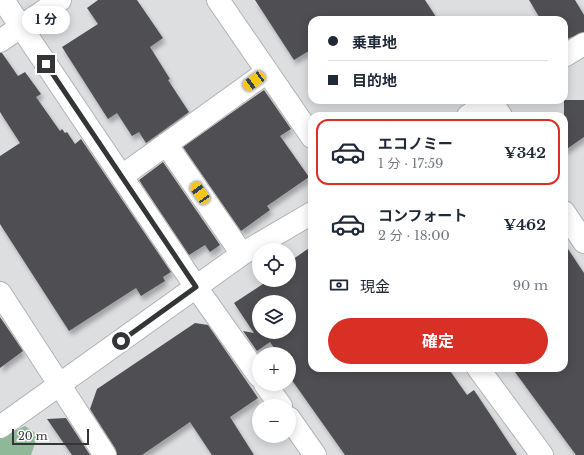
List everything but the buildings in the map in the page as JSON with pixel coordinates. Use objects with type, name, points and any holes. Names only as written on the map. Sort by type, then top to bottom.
[{"type":"street","points":[[3,0],[196,287],[252,366]]},
{"type":"street","points":[[0,41],[60,0]]},
{"type":"street","points":[[218,0],[308,131]]},
{"type":"street","points":[[568,54],[584,44]]},
{"type":"street","points":[[122,176],[267,72]]},
{"type":"street","points":[[479,112],[495,106]]},
{"type":"street","points":[[166,144],[242,254]]},
{"type":"street","points":[[0,427],[242,254],[308,215]]},
{"type":"street","points":[[568,218],[584,242]]},
{"type":"street","points":[[0,293],[105,455]]},
{"type":"street","points":[[481,372],[542,455]]},
{"type":"street","points":[[296,428],[316,455]]},
{"type":"green space","points":[[25,426],[38,435],[31,455],[0,455],[0,438]]},
{"type":"route","points":[[46,64],[196,287],[121,341]]}]
